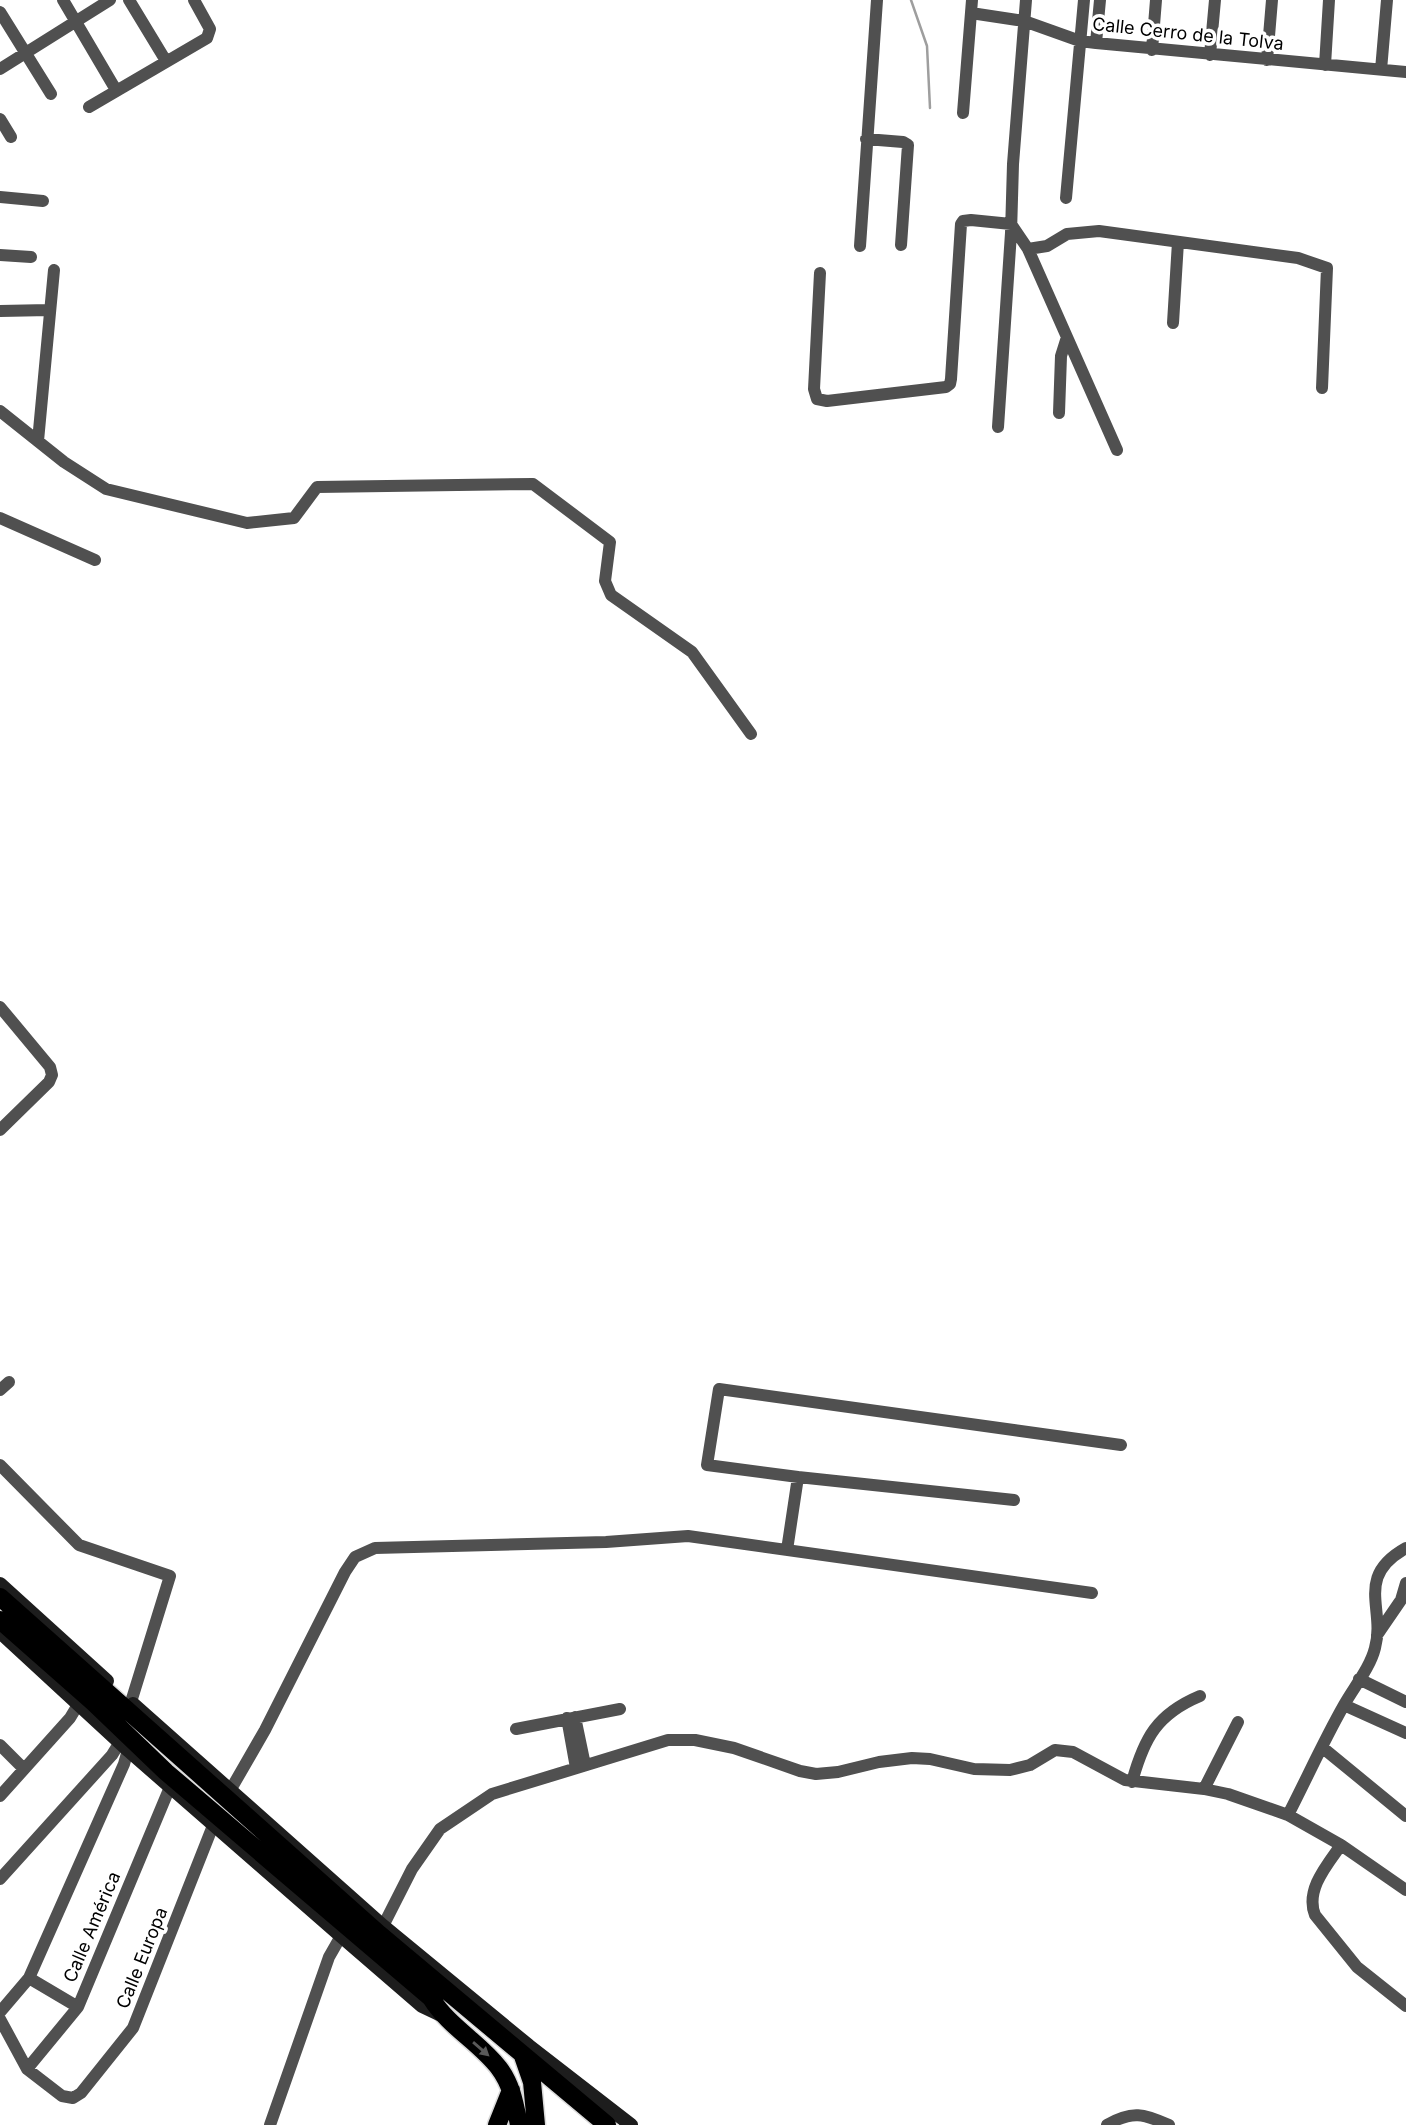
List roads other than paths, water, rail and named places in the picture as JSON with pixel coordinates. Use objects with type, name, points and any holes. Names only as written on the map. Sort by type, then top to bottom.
[{"type":"main road","points":[[0,1597],[228,1793],[378,1936],[431,1998],[442,2015],[501,2070],[512,2090],[519,2125]]},
{"type":"main road","points":[[0,1620],[93,1702],[216,1820],[378,1936],[607,2125]]},
{"type":"main road","points":[[499,2022],[522,2054],[532,2081],[536,2125]]},
{"type":"main road","points":[[497,2125],[512,2090]]},
{"type":"street","points":[[63,0],[116,90]]},
{"type":"street","points":[[0,69],[110,0]]},
{"type":"street","points":[[129,0],[166,61]]},
{"type":"street","points":[[89,107],[210,34],[210,29],[194,0]]},
{"type":"street","points":[[860,246],[877,0]]},
{"type":"street","points":[[998,427],[1013,163],[1026,0]]},
{"type":"street","points":[[1066,198],[1084,0]]},
{"type":"street","points":[[1096,43],[1100,0]]},
{"type":"street","points":[[1152,50],[1156,0]]},
{"type":"street","points":[[1210,55],[1215,0]]},
{"type":"street","points":[[1268,60],[1272,0]]},
{"type":"street","points":[[1325,65],[1329,0]]},
{"type":"street","points":[[1381,70],[1387,0]]},
{"type":"street","points":[[963,113],[971,7]]},
{"type":"street","name":"Calle Cerro de la Tolva","points":[[971,7],[1024,21],[1080,41],[1152,50],[1406,72]]},
{"type":"street","points":[[0,12],[51,94]]},
{"type":"street","points":[[0,119],[11,136],[0,137]]},
{"type":"street","points":[[866,139],[903,142],[908,145],[901,245]]},
{"type":"street","points":[[0,197],[43,201]]},
{"type":"street","points":[[820,273],[814,389],[817,399],[827,401],[946,387],[951,379],[962,221],[1011,224]]},
{"type":"street","points":[[1011,224],[1028,249],[1117,450]]},
{"type":"street","points":[[1028,249],[1047,246],[1067,234],[1099,231],[1298,258],[1327,268],[1322,388]]},
{"type":"street","points":[[1173,323],[1178,242]]},
{"type":"street","points":[[0,255],[31,257]]},
{"type":"street","points":[[38,441],[54,270]]},
{"type":"street","points":[[0,311],[49,310]]},
{"type":"street","points":[[1059,413],[1061,356],[1067,337]]},
{"type":"street","points":[[0,411],[64,462],[106,489],[247,523],[294,518],[317,487],[533,484],[610,542],[605,581],[611,594],[692,652],[751,734]]},
{"type":"street","points":[[0,518],[95,560]]},
{"type":"street","points":[[0,1007],[4,1022],[50,1067],[52,1075],[49,1082],[0,1130]]},
{"type":"street","points":[[1014,1500],[706,1465],[719,1389],[1121,1445]]},
{"type":"street","points":[[0,1465],[79,1545],[170,1577],[131,1702]]},
{"type":"street","points":[[787,1550],[798,1477]]},
{"type":"street","name":"Calle Europa","points":[[27,2069],[62,2096],[73,2098],[81,2093],[133,2028],[228,1793],[265,1730],[355,1557],[375,1548],[606,1542],[688,1536],[1092,1593]]},
{"type":"street","points":[[1288,1815],[1375,1650],[1377,1635],[1373,1597],[1380,1573],[1389,1560],[1406,1548]]},
{"type":"street","points":[[1377,1635],[1403,1603],[1406,1583]]},
{"type":"street","points":[[0,1584],[228,1793]]},
{"type":"street","points":[[0,1632],[170,1787],[216,1820],[341,1936],[422,2006],[442,2015]]},
{"type":"street","points":[[1359,1679],[1406,1702]]},
{"type":"street","points":[[1132,1782],[1140,1754],[1151,1732],[1165,1715],[1200,1696]]},
{"type":"street","points":[[0,1796],[79,1703]]},
{"type":"street","points":[[1344,1705],[1406,1733]]},
{"type":"street","points":[[516,1729],[620,1709]]},
{"type":"street","points":[[571,1718],[580,1767]]},
{"type":"street","points":[[1204,1789],[1238,1722]]},
{"type":"street","points":[[631,2125],[499,2022],[378,1936],[412,1869],[439,1829],[492,1794],[668,1740],[695,1740],[734,1748],[816,1774],[912,1758],[930,1759],[974,1769],[1010,1770],[1030,1765],[1055,1749],[1073,1752],[1132,1782],[1228,1794],[1288,1815],[1341,1844],[1406,1890]]},
{"type":"street","points":[[0,1745],[24,1769]]},
{"type":"street","points":[[0,1880],[112,1755],[124,1746]]},
{"type":"street","points":[[0,2012],[29,1978],[124,1765],[124,1746]]},
{"type":"street","points":[[1323,1748],[1406,1816]]},
{"type":"street","name":"Calle América","points":[[27,2069],[78,2007],[170,1787]]},
{"type":"street","points":[[1341,1844],[1312,1892],[1311,1906],[1315,1915],[1357,1967],[1406,2006]]},
{"type":"street","points":[[270,2125],[329,1957],[341,1936]]},
{"type":"street","points":[[29,1978],[78,2007]]},
{"type":"street","points":[[0,2019],[27,2069]]},
{"type":"street","points":[[1107,2125],[1116,2119],[1143,2114],[1169,2125]]},
{"type":"waterway","points":[[911,0],[927,46],[930,108]]}]
